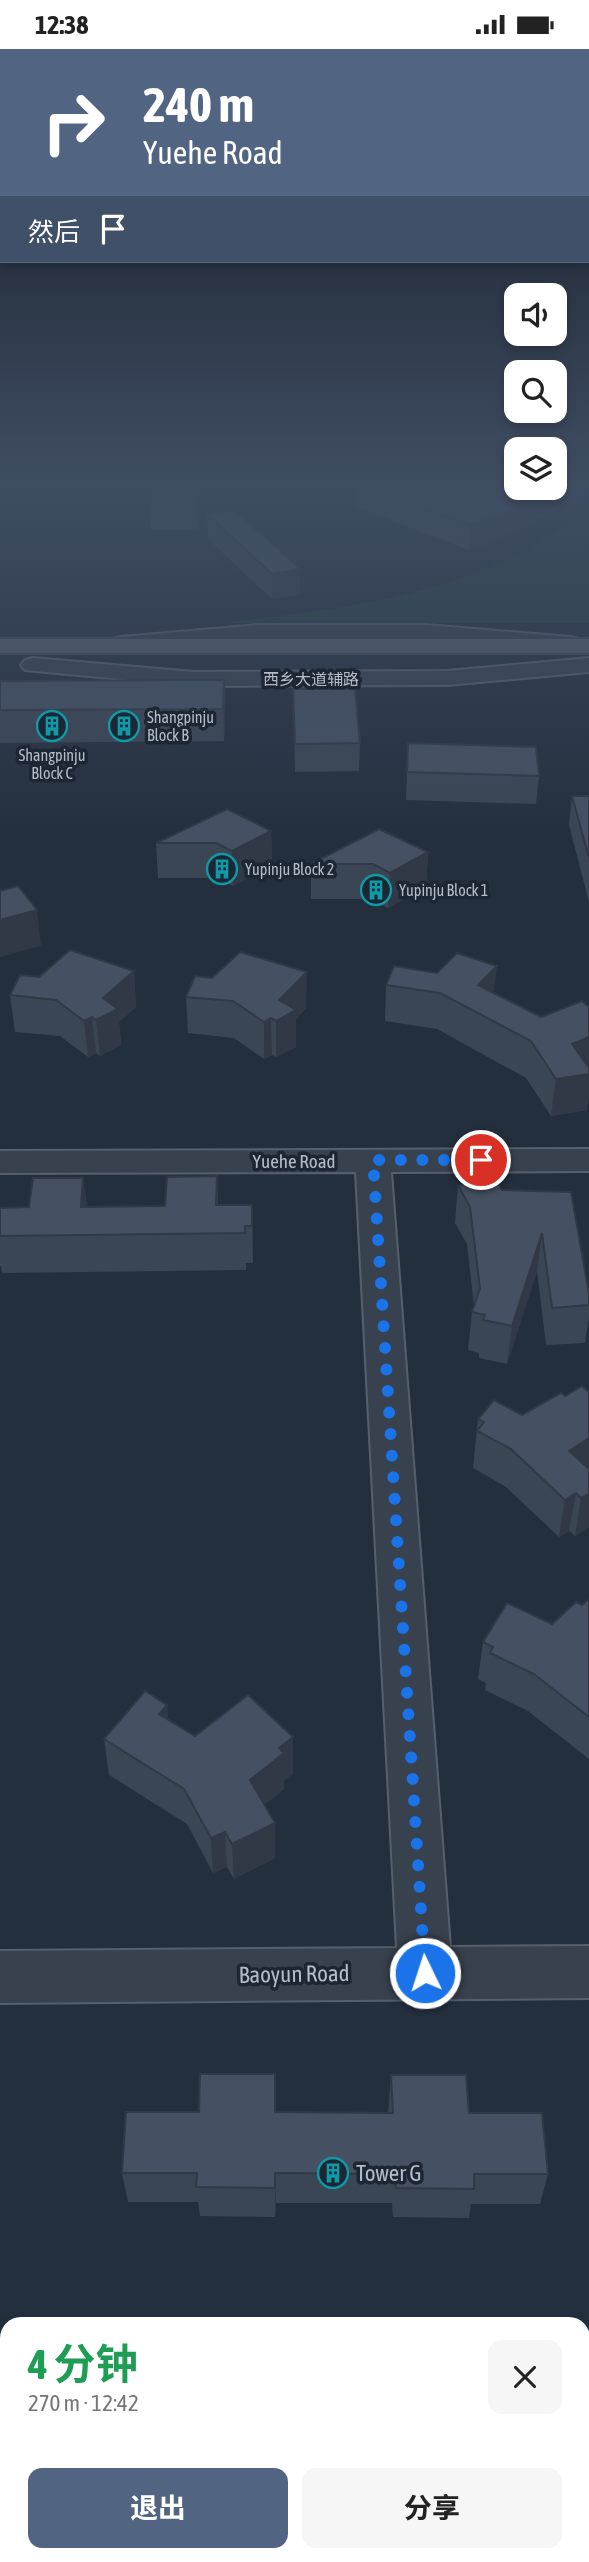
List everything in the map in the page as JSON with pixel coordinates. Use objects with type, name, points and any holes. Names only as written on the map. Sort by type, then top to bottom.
[{"type":"main road","points":[[0,632],[258,632]]},
{"type":"main road","points":[[0,646],[588,651]]},
{"type":"main road","points":[[0,665],[33,665]]},
{"type":"street","points":[[99,645],[258,632],[454,632],[588,651]]},
{"type":"street","name":"西乡大道辅路","points":[[33,665],[208,679],[447,678],[588,651]]},
{"type":"street","points":[[373,1160],[425,1973]]},
{"type":"street","name":"Yuehe Road","points":[[0,1162],[589,1160]]},
{"type":"street","name":"Baoyun Road","points":[[0,1977],[589,1972]]},
{"type":"green space","points":[[589,603],[589,623],[222,623],[356,605]]},
{"type":"building","points":[[224,680],[223,709],[0,710],[0,681]]},
{"type":"building","points":[[293,689],[355,689],[360,743],[295,744]]},
{"type":"building","points":[[408,743],[536,747],[539,776],[407,772]]},
{"type":"building","points":[[572,796],[589,796],[589,858]]},
{"type":"building","points":[[227,809],[271,831],[232,851],[216,843],[156,843]]},
{"type":"building","points":[[379,829],[428,852],[390,873],[373,864],[311,864]]},
{"type":"building","points":[[18,886],[37,910],[0,920],[0,891]]},
{"type":"building","points":[[70,950],[134,971],[103,998],[118,1009],[96,1020],[92,1017],[84,1021],[56,1000],[10,995],[20,975],[39,977]]},
{"type":"building","points":[[240,952],[307,972],[279,1000],[296,1010],[276,1021],[271,1018],[264,1022],[233,1001],[186,997],[195,976],[212,978]]},
{"type":"building","points":[[457,953],[497,966],[478,985],[541,1017],[582,1001],[589,1007],[589,1037],[572,1044],[589,1068],[589,1074],[556,1079],[531,1041],[440,993],[386,985],[394,966],[437,973]]},
{"type":"building","points":[[492,1174],[502,1190],[571,1192],[589,1305],[552,1308],[542,1233],[512,1326],[483,1320],[485,1315],[472,1312],[480,1288],[470,1207],[458,1185],[469,1183],[467,1179]]},
{"type":"building","points":[[217,1176],[216,1205],[252,1205],[252,1226],[245,1226],[245,1233],[0,1236],[0,1208],[29,1207],[33,1178],[83,1178],[81,1207],[165,1206],[167,1177]]},
{"type":"building","points":[[582,1386],[589,1392],[589,1438],[569,1451],[589,1469],[589,1494],[581,1498],[576,1493],[565,1500],[511,1449],[477,1431],[484,1422],[478,1419],[494,1400],[522,1415],[561,1393],[565,1396]]},
{"type":"building","points":[[589,1599],[589,1717],[534,1674],[490,1653],[493,1647],[483,1642],[507,1603],[552,1624],[576,1602],[582,1605]]},
{"type":"building","points":[[145,1691],[167,1705],[159,1714],[195,1736],[248,1695],[293,1737],[279,1748],[284,1753],[250,1780],[275,1823],[232,1844],[225,1832],[211,1838],[184,1789],[104,1739]]},
{"type":"building","points":[[200,2074],[275,2074],[275,2112],[393,2113],[391,2075],[466,2075],[469,2113],[542,2113],[548,2174],[474,2174],[474,2189],[396,2188],[395,2174],[275,2173],[275,2188],[196,2187],[197,2173],[122,2173],[126,2112],[199,2112]]},
{"type":"place","name":"Shangpinju Block C","points":[[52,726]]},
{"type":"place","name":"Shangpinju Block B","points":[[124,726]]},
{"type":"place","name":"Yupinju Block 2","points":[[222,869]]},
{"type":"place","name":"Yupinju Block 1","points":[[376,890]]},
{"type":"place","name":"Tower G","points":[[333,2173]]},
{"type":"route","points":[[425,1973],[373,1160],[481,1160]]}]
